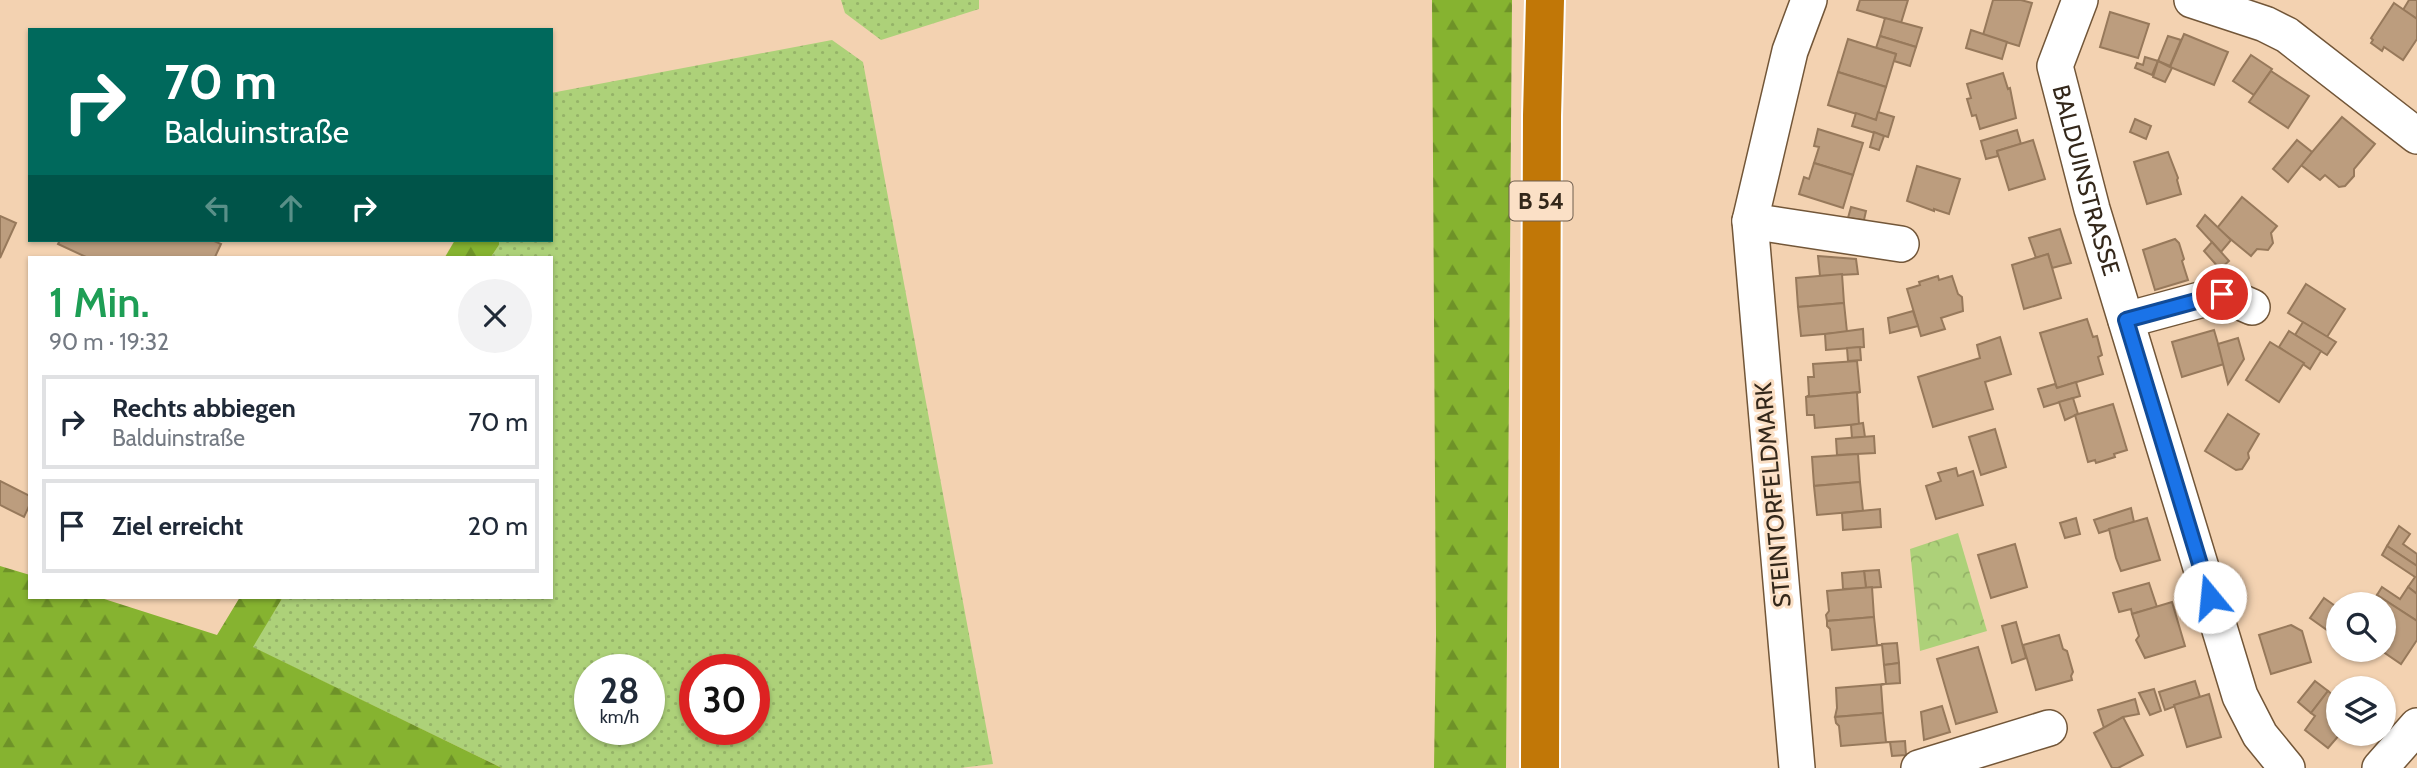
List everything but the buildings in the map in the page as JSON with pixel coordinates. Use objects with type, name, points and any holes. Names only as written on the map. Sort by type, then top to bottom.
[{"type":"highway","name":"B 54","points":[[1540,768],[1542,116],[1545,0]]},
{"type":"street","name":"STEINTORFELDMARK","points":[[1797,768],[1750,221],[1790,51],[1809,0]]},
{"type":"street","name":"BALDUINSTRASSE","points":[[2080,0],[2055,66],[2092,209],[2240,696],[2260,735],[2287,768]]},
{"type":"street","points":[[2192,0],[2265,24],[2287,35],[2417,136]]},
{"type":"street","points":[[1750,221],[1901,244]]},
{"type":"street","points":[[2126,320],[2222,294],[2252,307]]},
{"type":"street","points":[[2380,768],[2417,726]]},
{"type":"street","points":[[1919,768],[2049,728]]},
{"type":"green space","points":[[841,0],[979,0],[979,9],[881,40],[845,13]]},
{"type":"green space","points":[[1432,0],[1512,0],[1506,768],[1434,768],[1436,637]]},
{"type":"green space","points":[[832,40],[863,62],[993,764],[960,768],[502,768],[252,647],[282,599],[553,599],[553,256],[492,256],[499,242],[553,242],[553,93]]},
{"type":"green space","points":[[454,242],[499,242],[492,256],[446,256]]},
{"type":"green space","points":[[1958,533],[1987,631],[1920,651],[1910,549]]},
{"type":"green space","points":[[0,566],[28,574],[28,599],[104,599],[217,635],[239,599],[282,599],[253,647],[502,768],[0,768]]},
{"type":"route","points":[[2210,597],[2126,320],[2222,294]]}]
